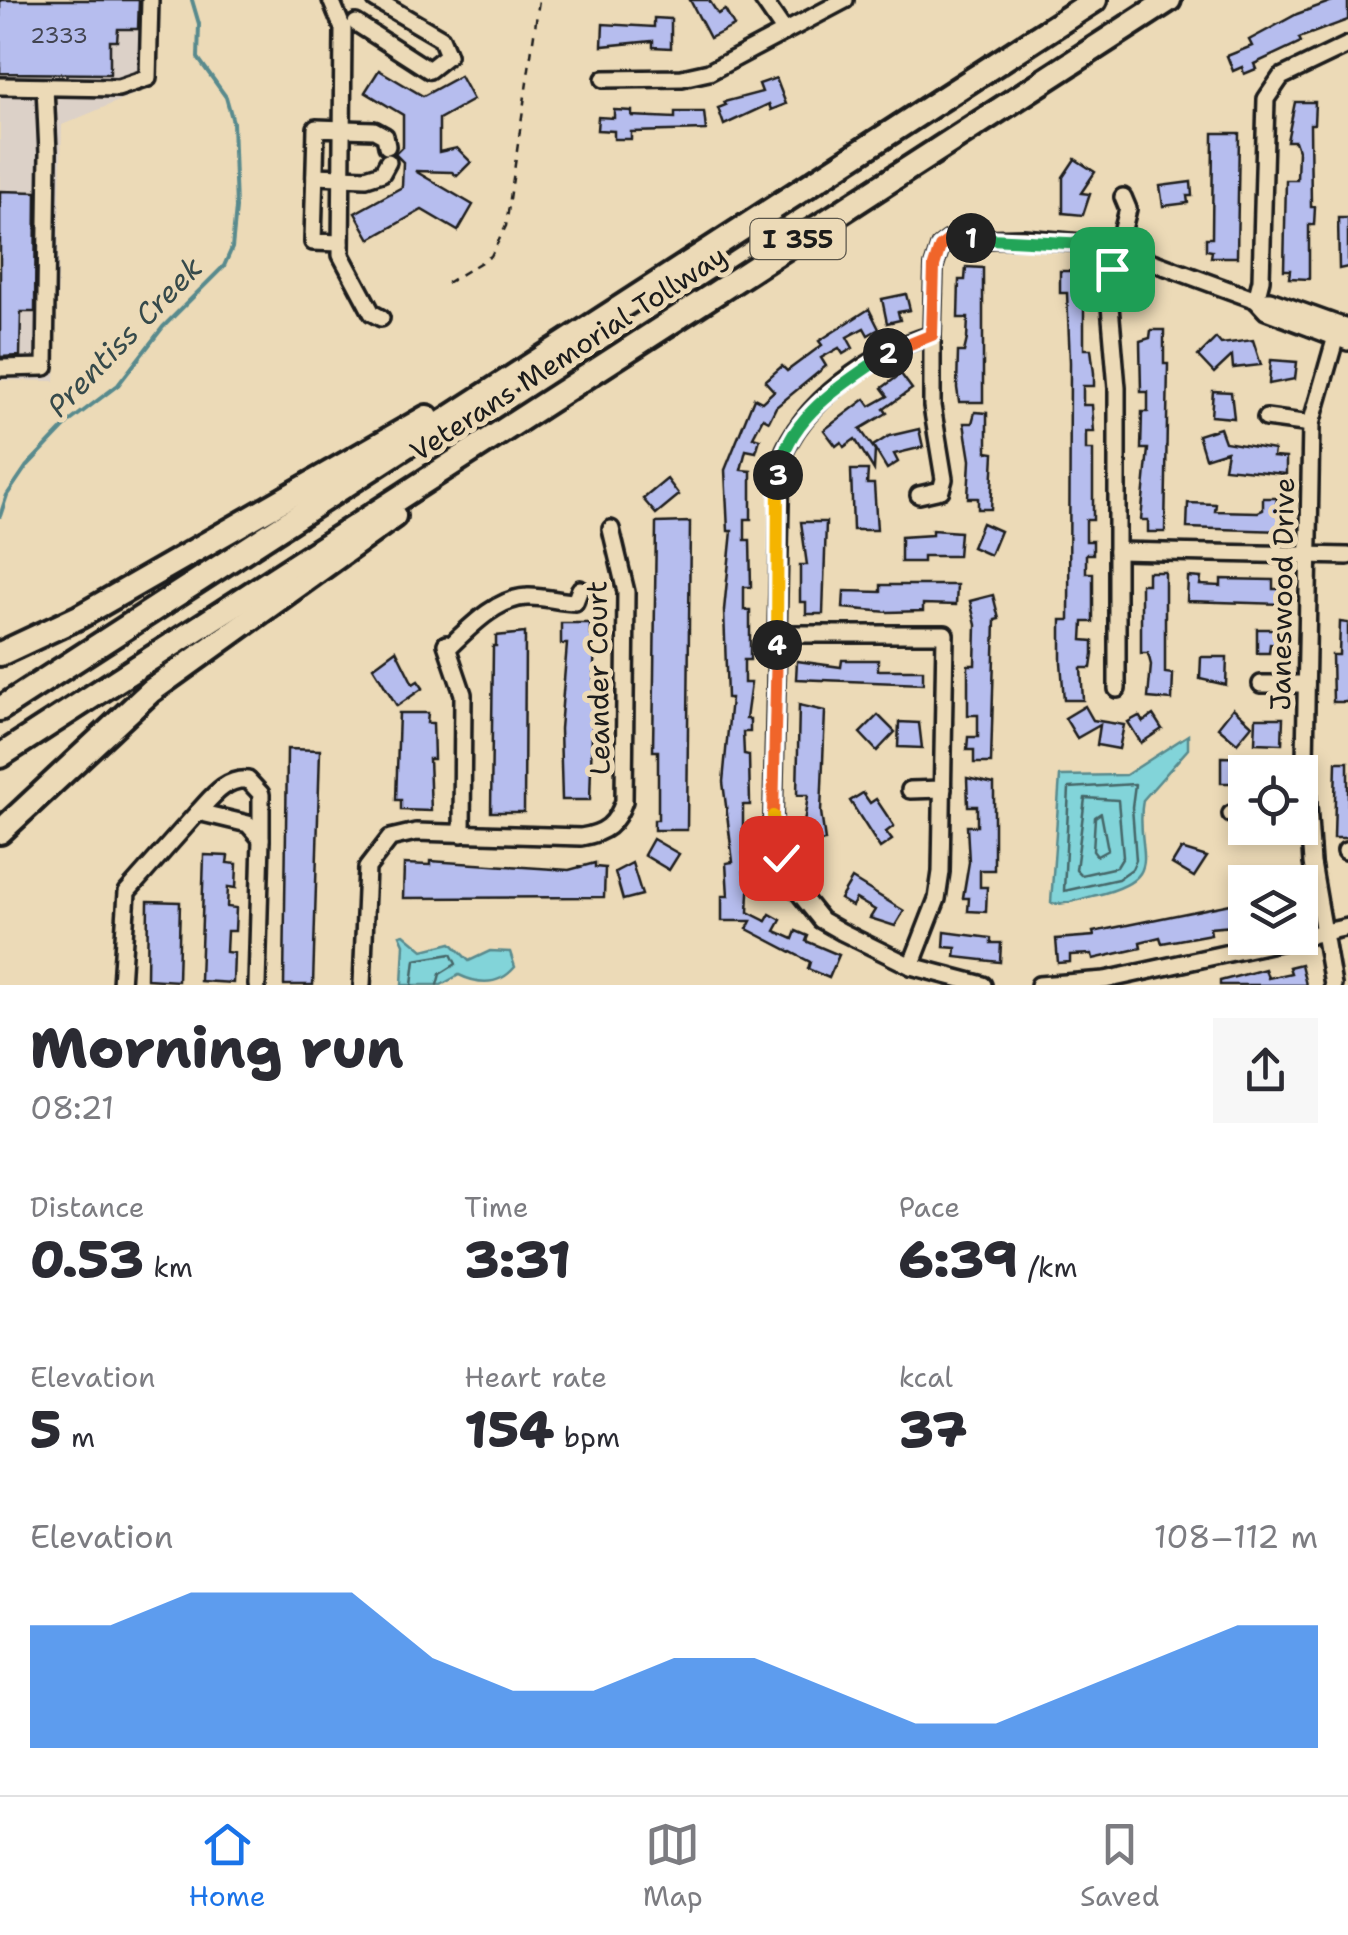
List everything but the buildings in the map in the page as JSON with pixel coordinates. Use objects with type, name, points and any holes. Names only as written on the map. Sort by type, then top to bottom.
[{"type":"highway","name":"Veterans Memorial Tollway","points":[[0,709],[1095,0]]},
{"type":"highway","name":"Veterans Memorial Tollway","points":[[0,756],[1169,0]]},
{"type":"highway","points":[[0,654],[79,617],[460,399],[512,378]]},
{"type":"highway","points":[[0,832],[151,690],[386,526],[417,487]]},
{"type":"street","points":[[0,86],[118,88],[148,78],[150,0]]},
{"type":"street","points":[[335,6],[350,26],[429,70],[448,55],[441,38],[374,0],[350,26],[342,129],[341,244],[343,262],[372,313],[381,318]]},
{"type":"street","points":[[763,0],[785,32]]},
{"type":"street","points":[[604,79],[700,76],[845,0]]},
{"type":"street","points":[[1256,300],[1261,280],[1266,99],[1281,77],[1348,45]]},
{"type":"street","points":[[0,368],[46,367],[48,152],[44,87]]},
{"type":"street","points":[[315,176],[382,174],[387,154],[385,136],[374,130],[316,128],[313,242],[341,244]]},
{"type":"street","points":[[1116,689],[1117,388],[1110,306],[1128,209],[1124,197]]},
{"type":"street","points":[[919,495],[941,490],[944,480],[932,406],[934,266],[940,247],[956,238],[1023,238],[1118,248],[1256,300],[1266,311],[1342,333]]},
{"type":"street","name":"Janeswood Drive","points":[[1305,755],[1311,424],[1342,333]]},
{"type":"street","points":[[932,335],[890,352],[821,402],[793,432],[778,474],[773,819],[788,879],[821,920],[910,966],[984,985]]},
{"type":"street","points":[[1266,418],[1311,424]]},
{"type":"street","name":"Leander Court","points":[[462,834],[581,838],[613,825],[624,801],[626,592],[611,529]]},
{"type":"street","points":[[1117,551],[1348,556]]},
{"type":"street","points":[[362,985],[365,883],[372,858],[390,838],[402,834],[462,834],[463,694],[447,646],[475,622],[510,601],[523,596],[575,602],[580,589]]},
{"type":"street","points":[[777,634],[945,634],[939,885],[910,966]]},
{"type":"street","points":[[1261,684],[1306,684]]},
{"type":"street","points":[[121,985],[127,892],[220,788],[232,781],[248,780],[261,794],[258,985]]},
{"type":"street","points":[[910,790],[943,789]]},
{"type":"street","points":[[198,812],[248,824],[261,840]]},
{"type":"street","name":"Janeswood Drive","points":[[1308,845],[1333,985]]},
{"type":"street","points":[[1039,985],[1106,982],[1348,927]]},
{"type":"path","points":[[447,284],[492,256],[506,226],[539,0]]},
{"type":"shaded area","points":[[0,0],[156,0],[154,86],[62,125],[55,381],[0,380]]},
{"type":"water","points":[[1188,735],[1188,749],[1143,800],[1144,860],[1134,880],[1097,895],[1051,903],[1060,776],[1126,775]]},
{"type":"water","points":[[404,934],[423,950],[451,943],[469,961],[490,951],[510,952],[515,967],[489,982],[459,975],[441,985],[402,985],[404,944],[400,935]]},
{"type":"waterway","name":"Prentiss Creek","points":[[0,516],[7,495],[26,467],[69,422],[118,385],[163,327],[224,266],[232,248],[236,208],[233,122],[226,97],[198,58],[199,24],[192,0]]},
{"type":"route","points":[[781,858],[773,819],[778,486],[781,460],[793,432],[821,402],[890,352],[932,335],[934,266],[940,247],[949,240],[1023,238],[1106,245],[1118,248],[1112,269]]}]
